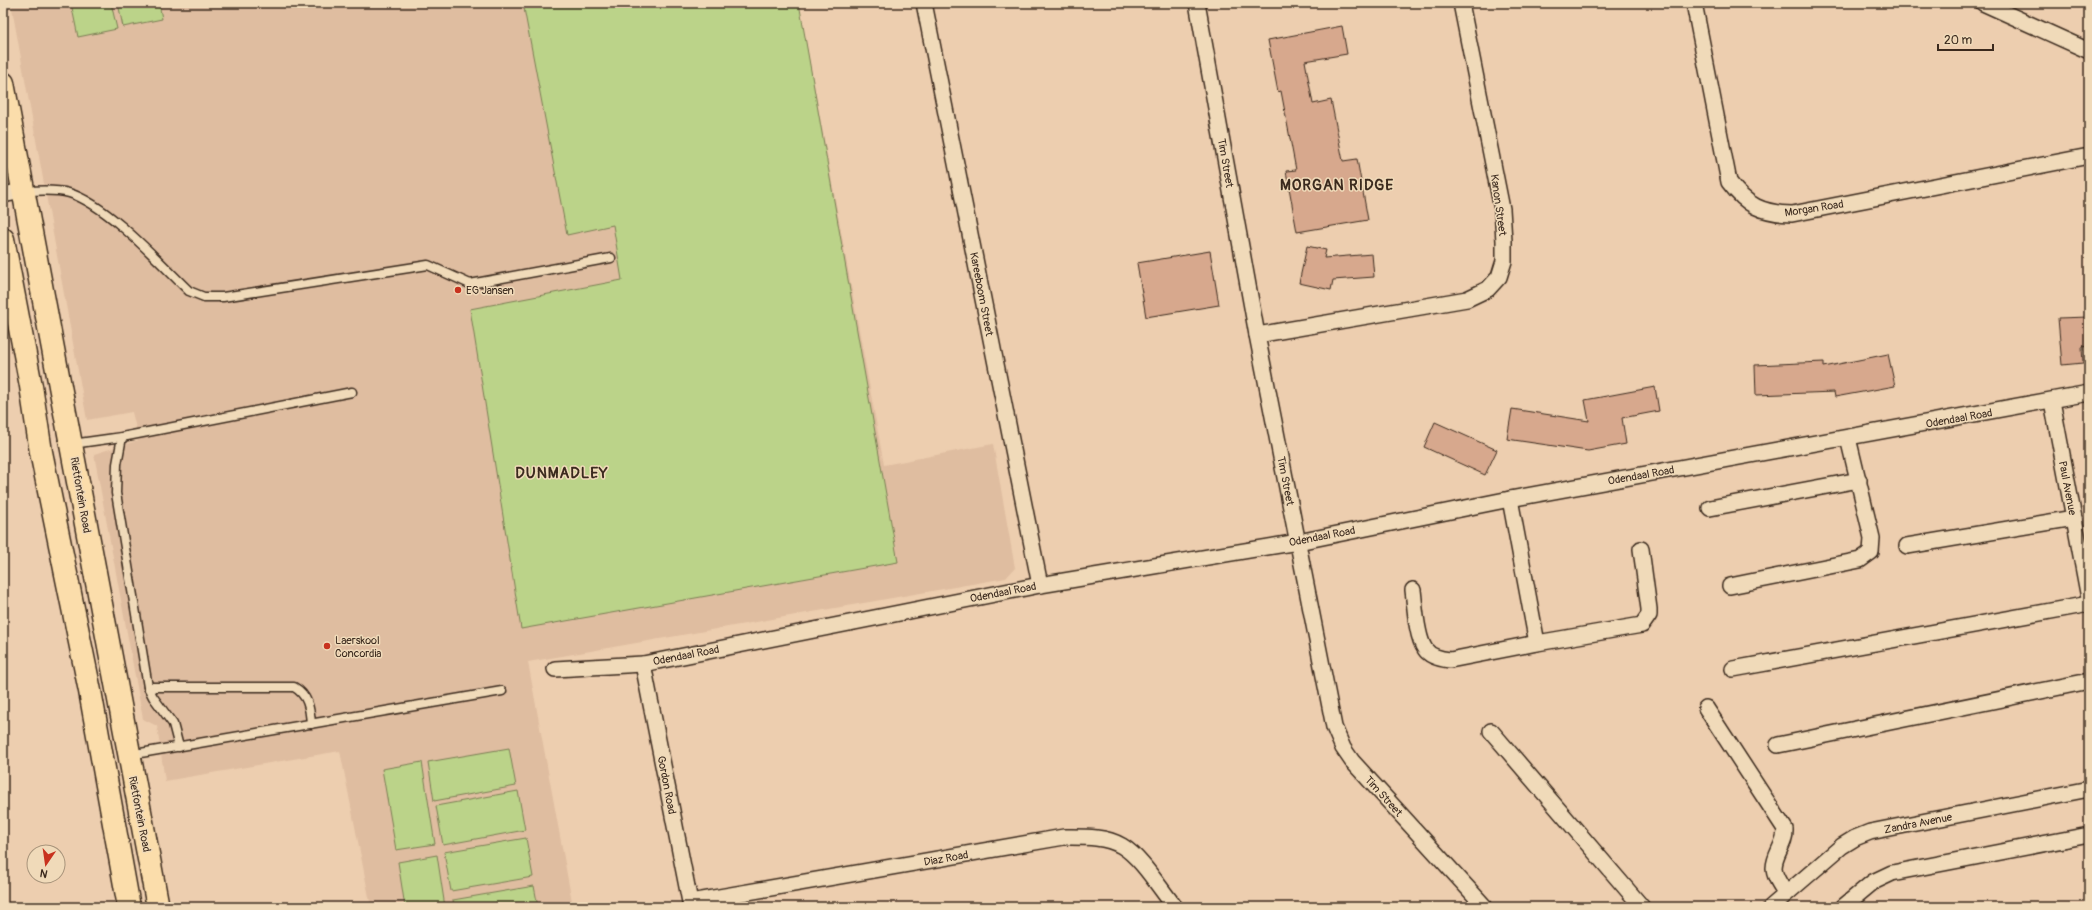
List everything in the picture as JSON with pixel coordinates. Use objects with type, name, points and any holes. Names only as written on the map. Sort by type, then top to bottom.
[{"type":"main road","name":"Rietfontein Road","points":[[3,83],[13,193],[72,444],[158,907]]},
{"type":"main road","points":[[3,238],[30,378],[41,452],[90,692],[129,907]]},
{"type":"main road","points":[[41,452],[72,444]]},
{"type":"street","name":"Kareeboom Street","points":[[924,3],[1040,585]]},
{"type":"street","name":"Tim Street","points":[[1197,3],[1257,334],[1334,727],[1343,748],[1352,760],[1485,907]]},
{"type":"street","name":"Kanon Street","points":[[1257,334],[1467,299],[1488,289],[1499,277],[1504,261],[1502,209],[1461,3]]},
{"type":"street","name":"Morgan Road","points":[[1694,3],[1729,182],[1738,193],[1760,209],[1773,213],[1792,214],[2089,156]]},
{"type":"street","points":[[1983,3],[2089,51]]},
{"type":"street","name":"Odendaal Road","points":[[555,669],[643,664],[1040,585],[1298,542],[1510,499],[2052,401],[2089,393]]},
{"type":"street","name":"Paul Avenue","points":[[2052,401],[2089,598]]},
{"type":"street","points":[[1730,586],[1860,560],[1871,552],[1872,538],[1848,438]]},
{"type":"street","points":[[1710,508],[1859,480]]},
{"type":"street","points":[[1510,499],[1537,643]]},
{"type":"street","points":[[1907,546],[2074,518]]},
{"type":"street","points":[[1413,590],[1421,641],[1425,650],[1440,659],[1450,660],[1642,625],[1649,615],[1650,609],[1641,549]]},
{"type":"street","points":[[1733,669],[2089,604]]},
{"type":"street","name":"Gordon Road","points":[[643,664],[691,904]]},
{"type":"street","points":[[1778,745],[2089,681]]},
{"type":"street","points":[[1706,708],[1785,829],[1786,838],[1774,868],[1786,894]]},
{"type":"street","points":[[1491,731],[1642,907]]},
{"type":"street","name":"Zandra Avenue","points":[[1771,907],[1842,846],[1855,838],[1870,832],[2089,790]]},
{"type":"street","points":[[1844,907],[1873,882],[1892,873],[2089,835]]},
{"type":"street","name":"Diaz Road","points":[[691,904],[1064,837],[1089,837],[1121,845],[1132,853],[1175,907]]},
{"type":"lane","points":[[13,193],[53,190],[70,193],[88,202],[110,217],[189,291],[204,297],[222,297],[428,265],[470,284],[611,258]]},
{"type":"lane","points":[[72,444],[122,437],[352,392]]},
{"type":"lane","points":[[122,437],[117,464],[116,493],[148,686],[153,697],[173,724],[179,747]]},
{"type":"lane","points":[[148,686],[294,686],[302,691],[307,699],[311,724]]},
{"type":"lane","points":[[129,756],[502,691]]},
{"type":"shaded area","name":"EG Jansen","points":[[11,3],[799,3],[884,465],[993,444],[1015,568],[1006,578],[528,662],[573,907],[371,907],[340,751],[165,781],[157,726],[143,719],[94,454],[139,440],[132,412],[87,420]]},
{"type":"green space","points":[[71,3],[111,3],[117,29],[78,37]]},
{"type":"green space","points":[[118,3],[159,3],[162,19],[123,27]]},
{"type":"green space","points":[[523,3],[799,3],[898,562],[521,629],[470,309],[622,280],[613,225],[567,235]]},
{"type":"green space","points":[[509,748],[516,786],[434,801],[428,762]]},
{"type":"green space","points":[[422,762],[435,844],[396,850],[382,769]]},
{"type":"green space","points":[[518,791],[525,830],[443,845],[436,806]]},
{"type":"green space","points":[[526,838],[533,877],[451,891],[444,852]]},
{"type":"green space","points":[[437,855],[445,907],[405,907],[398,862]]},
{"type":"green space","points":[[534,886],[538,907],[454,907],[453,900]]},
{"type":"building","points":[[1342,26],[1347,54],[1305,61],[1313,104],[1331,100],[1343,161],[1357,159],[1368,220],[1297,232],[1286,171],[1296,170],[1281,91],[1278,92],[1268,40]]},
{"type":"building","points":[[1307,246],[1326,250],[1324,258],[1372,254],[1374,277],[1333,280],[1331,290],[1299,283]]},
{"type":"building","points":[[1210,251],[1219,305],[1146,317],[1137,263]]},
{"type":"building","points":[[2089,317],[2089,346],[2082,347],[2083,363],[2062,365],[2058,318]]},
{"type":"building","points":[[1888,354],[1895,386],[1835,397],[1834,392],[1756,395],[1755,365],[1824,362],[1824,367]]},
{"type":"building","points":[[1655,387],[1659,411],[1622,418],[1626,444],[1588,451],[1507,439],[1512,409],[1589,421],[1585,400]]},
{"type":"building","points":[[1435,422],[1497,450],[1485,475],[1424,447]]},
{"type":"place","name":"EG Jansen","points":[[458,290]]},
{"type":"place","name":"Laerskool Concordia","points":[[327,646]]},
{"type":"district","name":"MORGAN RIDGE","points":[[1337,185]]},
{"type":"district","name":"DUNMADLEY","points":[[562,473]]}]
